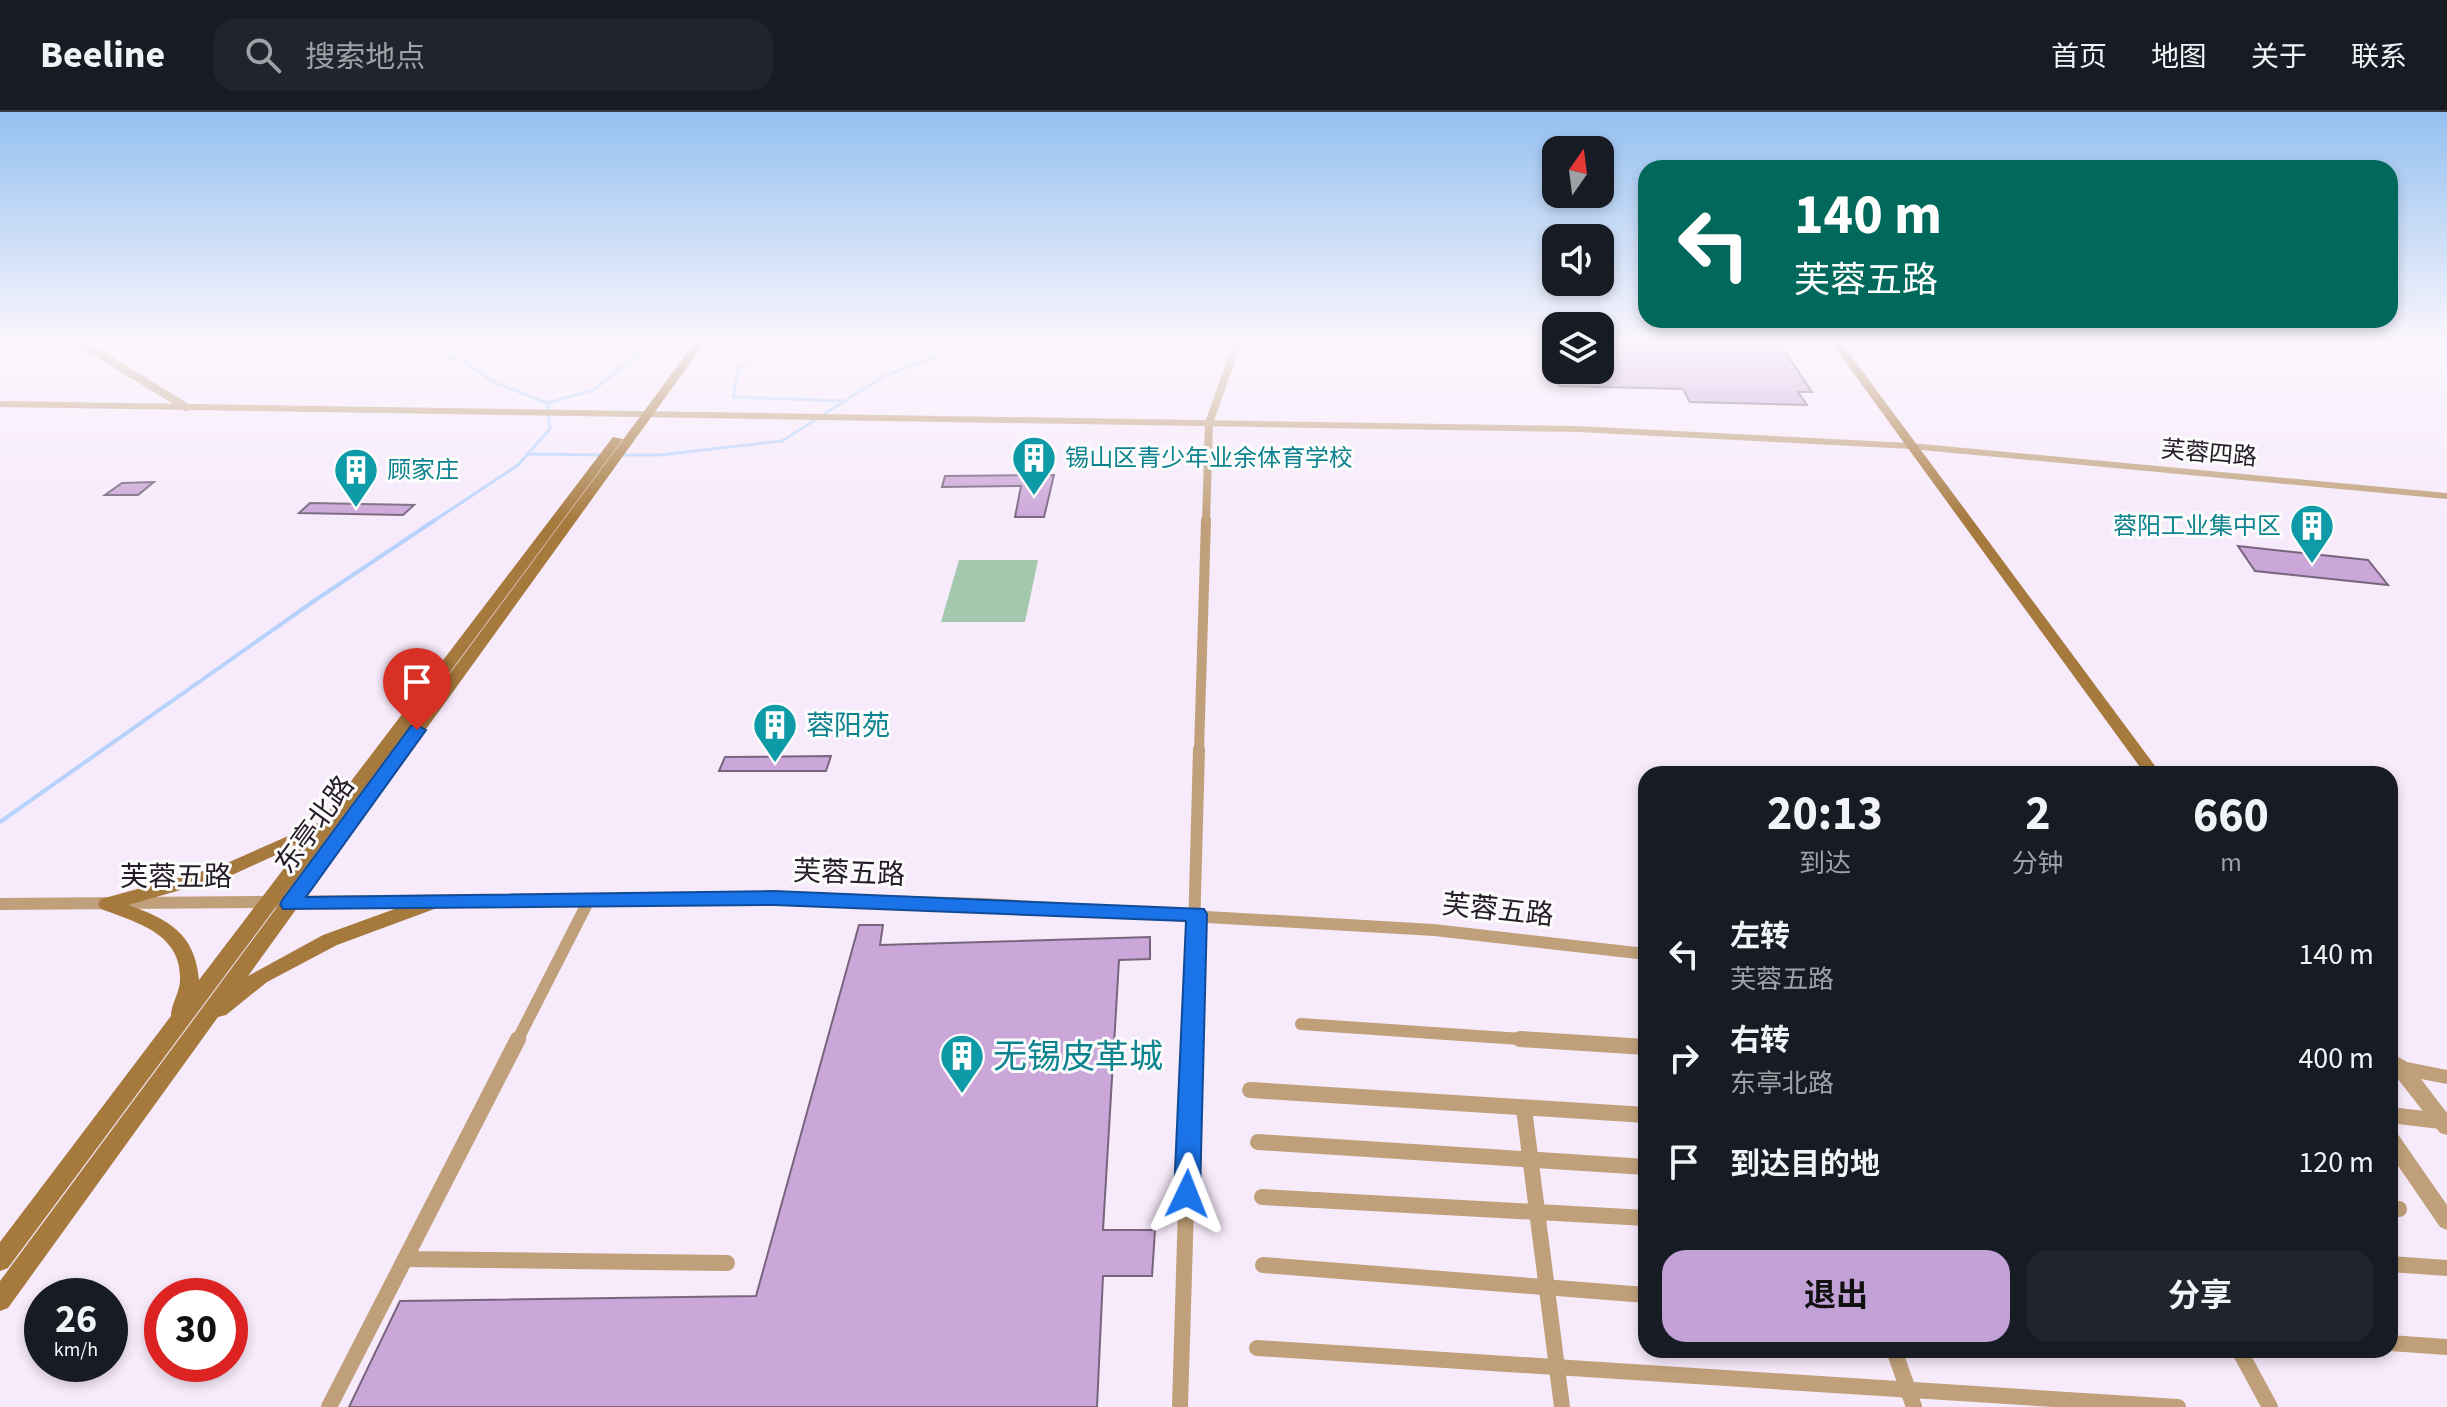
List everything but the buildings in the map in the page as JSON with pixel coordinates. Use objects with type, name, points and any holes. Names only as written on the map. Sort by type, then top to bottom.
[{"type":"main road","name":"东亭北路","points":[[0,1300],[290,904],[649,401]]},
{"type":"main road","name":"东亭北路","points":[[641,414],[651,401]]},
{"type":"main road","points":[[1879,401],[2147,766]]},
{"type":"main road","name":"东亭北路","points":[[0,1260],[327,824],[612,454]]},
{"type":"main road","points":[[107,904],[224,872],[327,824]]},
{"type":"main road","points":[[202,1024],[260,977],[330,940],[431,903]]},
{"type":"main road","points":[[107,904],[157,922],[183,947],[190,979],[177,1024]]},
{"type":"street","points":[[177,401],[186,407]]},
{"type":"street","points":[[1180,1407],[1197,914],[1209,423],[1217,401]]},
{"type":"street","name":"芙蓉四路","points":[[0,404],[1577,429],[1911,446],[2366,486],[2447,496]]},
{"type":"street","name":"芙蓉五路","points":[[0,904],[774,898],[1197,914],[1434,930],[1638,953]]},
{"type":"street","points":[[329,1407],[589,900]]},
{"type":"street","points":[[1301,1024],[1638,1046]]},
{"type":"street","points":[[2398,1066],[2447,1077]]},
{"type":"street","points":[[2398,1070],[2445,1124]]},
{"type":"street","points":[[1250,1090],[1638,1115]]},
{"type":"street","points":[[1524,1109],[1562,1407]]},
{"type":"street","points":[[2398,1116],[2445,1124]]},
{"type":"street","points":[[1258,1142],[1638,1167]]},
{"type":"street","points":[[2398,1151],[2447,1221]]},
{"type":"street","points":[[1262,1197],[1638,1218]]},
{"type":"street","points":[[405,1259],[727,1263]]},
{"type":"street","points":[[1263,1265],[1638,1294]]},
{"type":"street","points":[[2398,1265],[2447,1268]]},
{"type":"street","points":[[2398,1344],[2447,1347]]},
{"type":"street","points":[[1257,1348],[1557,1368],[1911,1399],[2178,1407]]},
{"type":"street","points":[[1897,1358],[1911,1399]]},
{"type":"street","points":[[2243,1358],[2270,1407]]},
{"type":"green space","points":[[959,560],[1038,560],[1025,622],[941,622]]},
{"type":"waterway","points":[[543,401],[547,403]]},
{"type":"waterway","points":[[547,403],[553,401]]},
{"type":"waterway","points":[[621,455],[660,455],[782,441],[844,401]]},
{"type":"waterway","points":[[528,454],[550,429],[547,403]]},
{"type":"waterway","points":[[433,521],[518,465],[528,454]]},
{"type":"waterway","points":[[528,454],[605,455]]},
{"type":"waterway","points":[[0,822],[314,601],[433,521]]},
{"type":"place","name":"锡山区青少年业余体育学校","points":[[1034,497]]},
{"type":"place","name":"顾家庄","points":[[356,509]]},
{"type":"place","name":"蓉阳工业集中区","points":[[2312,565]]},
{"type":"place","name":"蓉阳苑","points":[[775,764]]},
{"type":"place","name":"无锡皮革城","points":[[962,1095]]},
{"type":"route","points":[[417,730],[290,904],[774,898],[1197,914],[1187,1194]]}]
